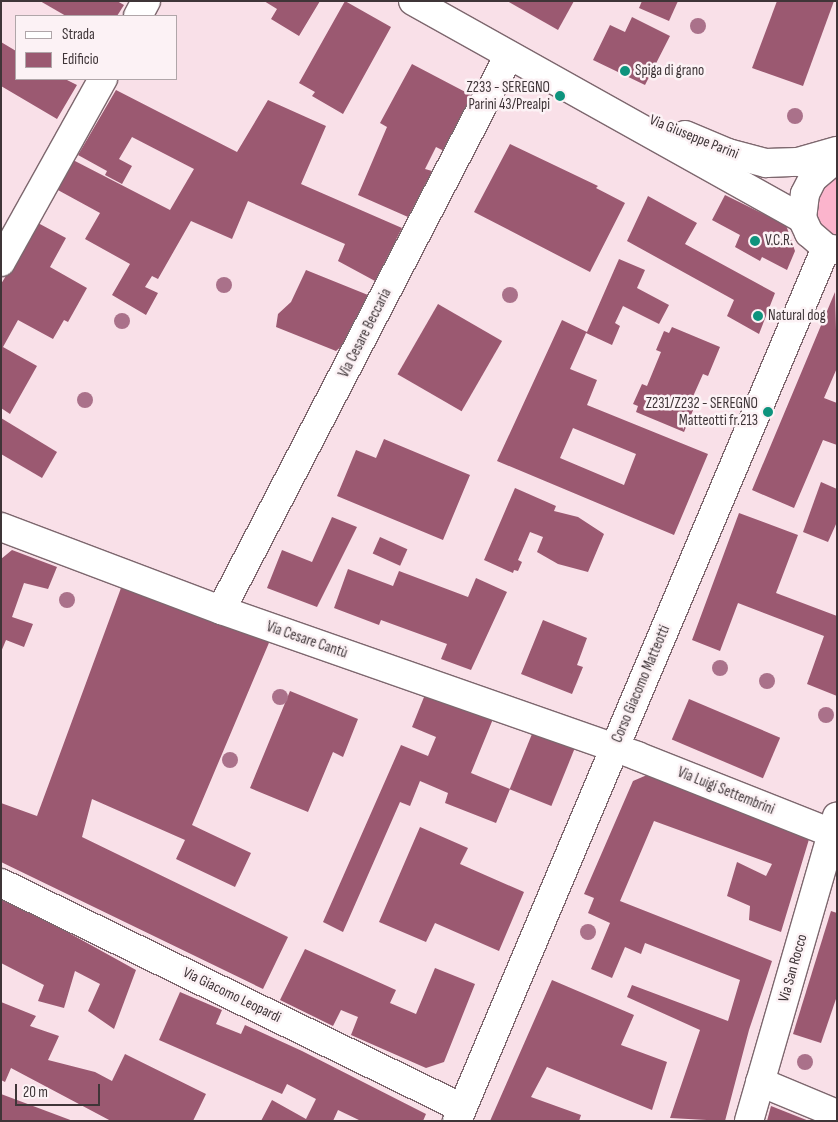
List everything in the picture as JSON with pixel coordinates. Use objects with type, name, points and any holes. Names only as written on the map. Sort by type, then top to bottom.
[{"type":"street","points":[[139,15],[146,1]]},
{"type":"street","name":"Via Giuseppe Parini","points":[[412,1],[802,218]]},
{"type":"street","name":"Via Cesare Beccaria","points":[[221,610],[509,55]]},
{"type":"street","points":[[1,262],[102,80]]},
{"type":"street","name":"Via Giuseppe Parini","points":[[557,80],[728,153],[756,160],[798,162],[837,151]]},
{"type":"street","points":[[831,249],[809,233],[802,218],[805,194],[813,178],[837,158]]},
{"type":"street","name":"Corso Giacomo Matteotti","points":[[459,1114],[614,748],[831,249]]},
{"type":"street","name":"Via Cesare Cantù","points":[[1,527],[221,610],[614,748]]},
{"type":"street","name":"Via Luigi Settembrini","points":[[614,748],[835,828]]},
{"type":"street","name":"Via San Rocco","points":[[749,1121],[835,828]]},
{"type":"street","name":"Via Giacomo Leopardi","points":[[1,883],[459,1114]]},
{"type":"street","points":[[760,1082],[837,1114]]},
{"type":"shaded area","points":[[837,170],[837,241],[817,228],[814,197]]},
{"type":"building","points":[[40,1],[117,1],[124,5],[118,15],[64,15]]},
{"type":"building","points":[[264,1],[320,1],[299,36],[271,19],[277,9]]},
{"type":"building","points":[[345,1],[391,27],[343,114],[312,96],[315,92],[299,83]]},
{"type":"building","points":[[507,1],[574,1],[558,30]]},
{"type":"building","points":[[642,1],[678,1],[669,21],[639,8]]},
{"type":"building","points":[[777,1],[834,1],[803,86],[752,68]]},
{"type":"building","points":[[632,17],[670,36],[645,85],[593,60],[610,25],[625,32]]},
{"type":"building","points":[[1,42],[15,50],[15,80],[67,80],[77,85],[57,119],[1,86]]},
{"type":"building","points":[[412,64],[473,96],[444,151],[436,147],[425,169],[432,171],[408,217],[358,195],[387,127],[380,123]]},
{"type":"building","points":[[116,90],[237,152],[268,100],[326,126],[301,184],[402,228],[375,281],[338,261],[345,244],[248,201],[232,239],[191,221],[158,279],[152,276],[145,287],[158,293],[146,315],[112,295],[130,264],[85,239],[100,213],[56,189],[73,160],[170,210],[194,169],[132,137],[119,159],[132,166],[122,184],[105,175],[107,171],[78,155]]},
{"type":"building","points":[[510,144],[598,186],[596,188],[625,203],[590,272],[474,212]]},
{"type":"building","points":[[725,195],[786,225],[795,251],[787,270],[762,257],[760,261],[735,247],[740,235],[712,220]]},
{"type":"building","points":[[648,196],[697,223],[685,244],[775,293],[759,334],[727,316],[734,300],[627,241]]},
{"type":"building","points":[[38,223],[66,238],[50,267],[87,288],[68,322],[64,320],[53,339],[18,320],[3,347],[37,366],[10,414],[1,408],[1,284]]},
{"type":"building","points":[[619,259],[645,270],[637,288],[669,305],[659,324],[623,306],[615,323],[620,326],[612,345],[586,333],[570,369],[597,380],[587,405],[708,454],[674,535],[497,461],[562,320],[587,332]],"holes":[[[573,428],[636,454],[624,485],[560,458]]]},
{"type":"building","points":[[306,270],[368,295],[344,344],[336,351],[276,327],[278,314],[291,302]]},
{"type":"building","points":[[835,292],[837,368],[824,398],[837,403],[837,445],[823,440],[794,508],[752,490]]},
{"type":"building","points":[[438,304],[502,341],[462,411],[398,374]]},
{"type":"building","points":[[672,327],[720,347],[708,376],[703,374],[691,401],[696,403],[684,432],[636,412],[638,406],[633,404],[642,384],[647,386],[661,352],[656,350],[664,331],[669,333]]},
{"type":"building","points":[[1,418],[57,452],[42,478],[1,454]]},
{"type":"building","points":[[384,439],[470,475],[443,540],[337,496],[356,450],[376,458]]},
{"type":"building","points":[[821,482],[837,489],[837,522],[828,542],[803,532]]},
{"type":"building","points":[[515,488],[556,506],[554,511],[578,517],[604,534],[588,572],[558,564],[537,552],[543,537],[530,532],[518,560],[522,562],[518,571],[514,570],[513,573],[484,560]]},
{"type":"building","points":[[739,513],[798,535],[776,593],[837,616],[837,696],[807,684],[824,636],[738,603],[720,651],[692,640]]},
{"type":"building","points":[[332,517],[357,527],[317,607],[267,588],[282,550],[312,562]]},
{"type":"building","points":[[380,537],[407,549],[400,566],[373,553]]},
{"type":"building","points":[[12,550],[57,567],[48,589],[24,583],[12,617],[33,624],[24,647],[6,640],[1,652],[1,559]]},
{"type":"building","points":[[348,569],[393,586],[399,571],[468,597],[476,578],[507,592],[471,670],[441,659],[447,644],[381,620],[379,625],[334,608]]},
{"type":"building","points":[[121,588],[271,638],[192,825],[251,853],[235,887],[176,859],[185,840],[92,799],[82,837],[288,937],[263,989],[1,862],[1,803],[37,816]]},
{"type":"building","points":[[543,620],[587,638],[577,665],[583,667],[572,694],[521,674]]},
{"type":"building","points":[[290,691],[358,719],[343,757],[333,752],[308,812],[250,788]]},
{"type":"building","points":[[426,692],[493,719],[471,773],[510,789],[496,823],[445,803],[448,793],[420,781],[410,806],[400,802],[343,932],[323,922],[401,745],[428,756],[436,737],[412,727]]},
{"type":"building","points":[[689,699],[780,738],[763,778],[672,740]]},
{"type":"building","points":[[534,729],[576,746],[551,806],[510,789]]},
{"type":"building","points":[[654,772],[810,836],[781,932],[749,920],[750,906],[727,896],[737,862],[766,876],[772,864],[654,821],[620,901],[772,961],[749,1030],[725,1121],[670,1118],[700,1030],[627,997],[632,985],[728,1021],[740,980],[645,943],[641,954],[625,947],[612,978],[591,969],[610,923],[588,913],[594,898],[584,894],[633,781]]},
{"type":"building","points":[[420,827],[468,848],[460,864],[524,892],[499,951],[435,923],[426,942],[379,922]]},
{"type":"building","points":[[2,896],[136,970],[114,1029],[88,1011],[100,984],[75,971],[64,1008],[38,1001],[44,985],[1,963]]},
{"type":"building","points":[[831,911],[837,913],[837,996],[821,1043],[793,1034]]},
{"type":"building","points":[[305,949],[396,990],[390,1003],[416,1014],[435,968],[475,984],[444,1062],[426,1068],[351,1035],[358,1017],[341,1010],[333,1026],[280,1000]]},
{"type":"building","points":[[552,980],[634,1015],[621,1045],[667,1062],[652,1110],[547,1067],[531,1097],[581,1115],[579,1121],[490,1121]]},
{"type":"building","points":[[180,992],[222,1010],[216,1024],[241,1034],[245,1025],[302,1051],[426,1114],[423,1121],[361,1121],[338,1110],[333,1121],[261,1121],[272,1100],[306,1119],[316,1099],[287,1084],[282,1094],[159,1040]]},
{"type":"building","points":[[1,1002],[36,1016],[30,1026],[59,1036],[48,1060],[95,1072],[112,1081],[125,1054],[206,1094],[193,1121],[111,1121],[11,1068],[5,1082],[1,1080]]},
{"type":"building","points":[[1,1094],[73,1121],[1,1121]]},
{"type":"building","points":[[771,1106],[809,1121],[767,1121]]},
{"type":"place","name":"Spiga di grano","points":[[625,71]]},
{"type":"place","name":"Z233 - SEREGNO Parini 43/Prealpi","points":[[560,96]]},
{"type":"place","name":"V.C.R.","points":[[755,241]]},
{"type":"place","name":"Natural dog","points":[[758,316]]},
{"type":"place","name":"Z231/Z232 - SEREGNO Matteotti fr.213","points":[[768,412]]}]
